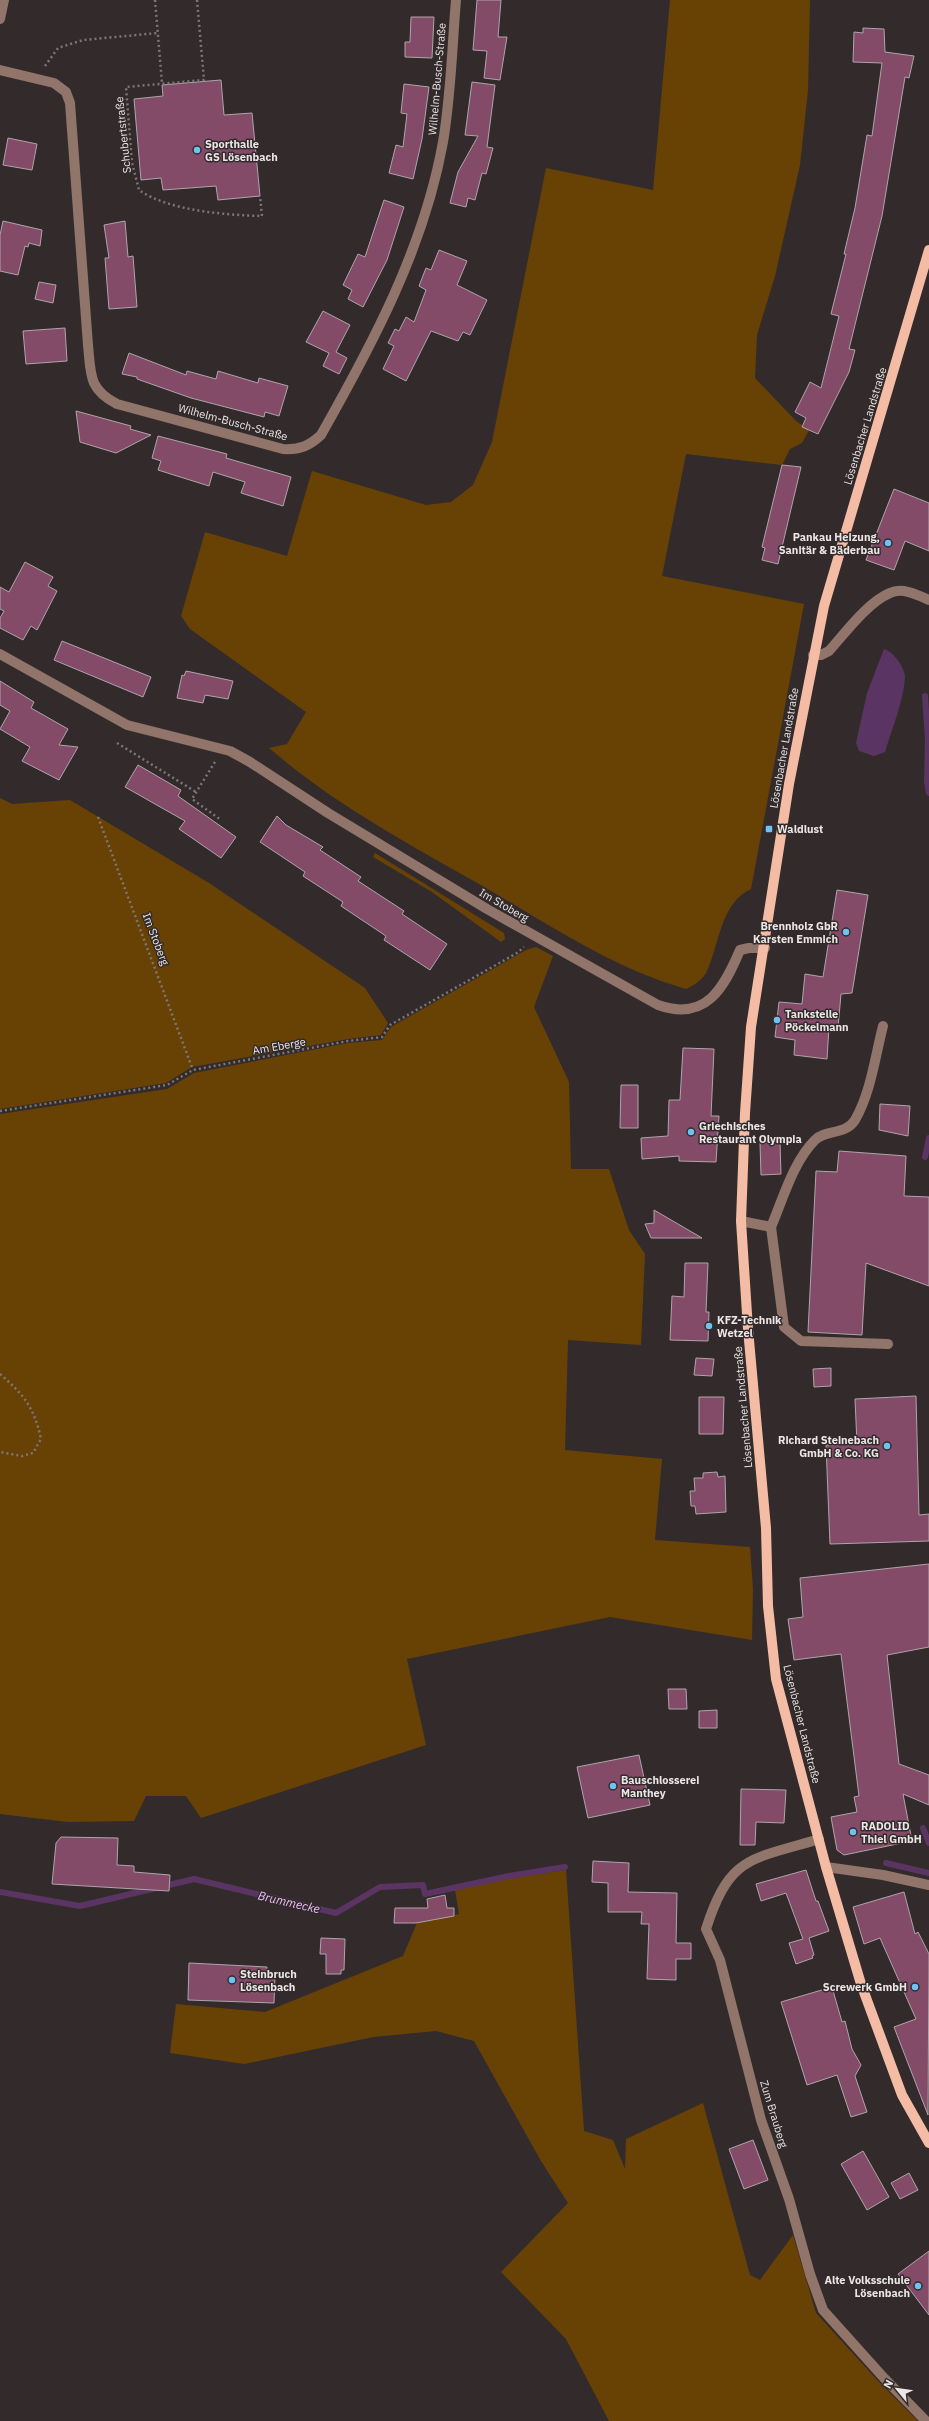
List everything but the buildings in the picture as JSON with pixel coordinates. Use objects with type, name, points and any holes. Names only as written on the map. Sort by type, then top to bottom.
[{"type":"main road","name":"Lösenbacher Landstraße","points":[[929,250],[824,606],[813,655],[782,825],[765,948],[751,1027],[745,1113],[741,1221],[748,1330],[766,1528],[768,1606],[776,1679],[826,1867],[863,1992],[902,2095],[929,2143]]},
{"type":"street","points":[[0,19],[4,0]]},
{"type":"street","name":"Wilhelm-Busch-Straße","points":[[0,70],[54,84],[66,92],[70,103],[89,358],[91,376],[97,390],[117,404],[283,449],[294,450],[311,444],[321,435],[384,321],[406,271],[428,199],[442,144],[450,85],[456,0]]},
{"type":"street","points":[[813,655],[821,655],[829,651],[867,610],[889,593],[910,592],[929,600]]},
{"type":"street","name":"Im Stoberg","points":[[0,654],[127,725],[222,749],[250,762],[328,813],[534,936],[605,976],[671,1010],[693,1007],[712,1000],[728,980],[740,950],[749,948],[765,948]]},
{"type":"street","points":[[883,1026],[865,1100],[854,1122],[841,1131],[816,1139],[795,1171],[771,1227],[784,1327],[802,1341],[888,1344]]},
{"type":"street","points":[[741,1221],[771,1227]]},
{"type":"street","name":"Zum Brauberg","points":[[819,1839],[764,1854],[742,1865],[734,1872],[721,1890],[706,1929],[720,1960],[761,2120],[789,2199],[810,2274],[823,2310],[884,2378],[926,2421]]},
{"type":"street","points":[[826,1867],[883,1875],[929,1885]]},
{"type":"path","points":[[154,0],[162,83]]},
{"type":"path","name":"Schubertstraße","points":[[197,0],[204,80],[126,87],[132,163],[139,190],[150,196],[174,204],[229,215],[262,216],[260,196]]},
{"type":"path","points":[[42,70],[58,48],[82,40],[158,33]]},
{"type":"path","points":[[117,743],[196,792]]},
{"type":"path","points":[[221,820],[192,799],[222,749]]},
{"type":"path","name":"Im Stoberg","points":[[98,817],[193,1070]]},
{"type":"path","name":"Am Eberge","points":[[0,1111],[167,1085],[193,1070],[348,1041],[382,1037],[390,1025],[420,1006],[517,953],[534,936]]},
{"type":"path","points":[[0,1374],[20,1392],[36,1417],[41,1439],[32,1453],[22,1456],[0,1452]]},
{"type":"shaded area","points":[[670,0],[810,0],[808,90],[800,165],[775,276],[757,335],[755,378],[796,421],[809,430],[802,443],[790,449],[782,465],[686,454],[662,576],[804,604],[751,889],[741,895],[727,914],[707,971],[698,982],[686,989],[659,980],[605,957],[397,837],[344,805],[319,787],[269,748],[287,744],[306,712],[190,629],[181,616],[205,532],[287,556],[312,471],[426,505],[451,502],[473,485],[492,442],[546,168],[653,190]]},
{"type":"shaded area","points":[[884,649],[888,650],[901,665],[905,678],[900,706],[885,752],[874,756],[859,751],[856,743],[867,693]]},
{"type":"shaded area","points":[[0,798],[12,804],[70,800],[209,883],[365,988],[388,1023],[381,1035],[348,1039],[192,1067],[166,1083],[0,1109]]},
{"type":"shaded area","points":[[375,853],[504,933],[505,939],[501,942],[432,892],[373,857]]},
{"type":"shaded area","points":[[536,947],[553,956],[534,1007],[569,1082],[571,1169],[609,1169],[629,1230],[645,1254],[641,1345],[568,1340],[565,1450],[662,1459],[655,1540],[750,1547],[753,1589],[752,1640],[610,1617],[407,1659],[426,1745],[201,1818],[186,1796],[146,1796],[134,1821],[68,1822],[0,1814],[0,1114],[167,1089],[194,1073],[348,1043],[382,1040],[391,1027],[526,950]]},
{"type":"shaded area","points":[[566,1870],[584,2131],[613,2140],[625,2169],[626,2139],[703,2103],[750,2275],[760,2280],[793,2235],[816,2313],[879,2382],[918,2421],[609,2421],[566,2339],[501,2272],[568,2203],[541,2161],[474,2041],[436,2031],[373,2037],[244,2064],[170,2053],[176,2004],[265,2012],[403,1956],[417,1923],[459,1914],[455,1890],[509,1878]]},
{"type":"waterway","points":[[925,696],[928,740],[927,782],[929,793]]},
{"type":"waterway","points":[[925,1157],[929,1138]]},
{"type":"waterway","points":[[923,1828],[929,1843]]},
{"type":"waterway","name":"Brummecke","points":[[886,1863],[929,1873]]},
{"type":"waterway","name":"Brummecke","points":[[0,1892],[80,1906],[194,1879],[336,1913],[380,1887],[423,1885],[425,1894],[509,1876],[565,1867]]},
{"type":"place","name":"Sporthalle GS Lösenbach","points":[[197,150]]},
{"type":"place","name":"Pankau Heizung, Sanitär & Bäderbau","points":[[888,543]]},
{"type":"place","name":"Waldlust","points":[[769,829]]},
{"type":"place","name":"Brennholz GbR Karsten Emmich","points":[[846,932]]},
{"type":"place","name":"Tankstelle Pöckelmann","points":[[777,1020]]},
{"type":"place","name":"Griechisches Restaurant Olympia","points":[[691,1132]]},
{"type":"place","name":"KFZ-Technik Wetzel","points":[[709,1326]]},
{"type":"place","name":"Richard Steinebach GmbH & Co. KG","points":[[887,1446]]},
{"type":"place","name":"Bauschlosserei Manthey","points":[[613,1786]]},
{"type":"place","name":"RADOLID Thiel GmbH","points":[[853,1832]]},
{"type":"place","name":"Steinbruch Lösenbach","points":[[232,1980]]},
{"type":"place","name":"Screwerk GmbH","points":[[915,1987]]},
{"type":"place","name":"Alte Volksschule Lösenbach","points":[[918,2286]]}]
